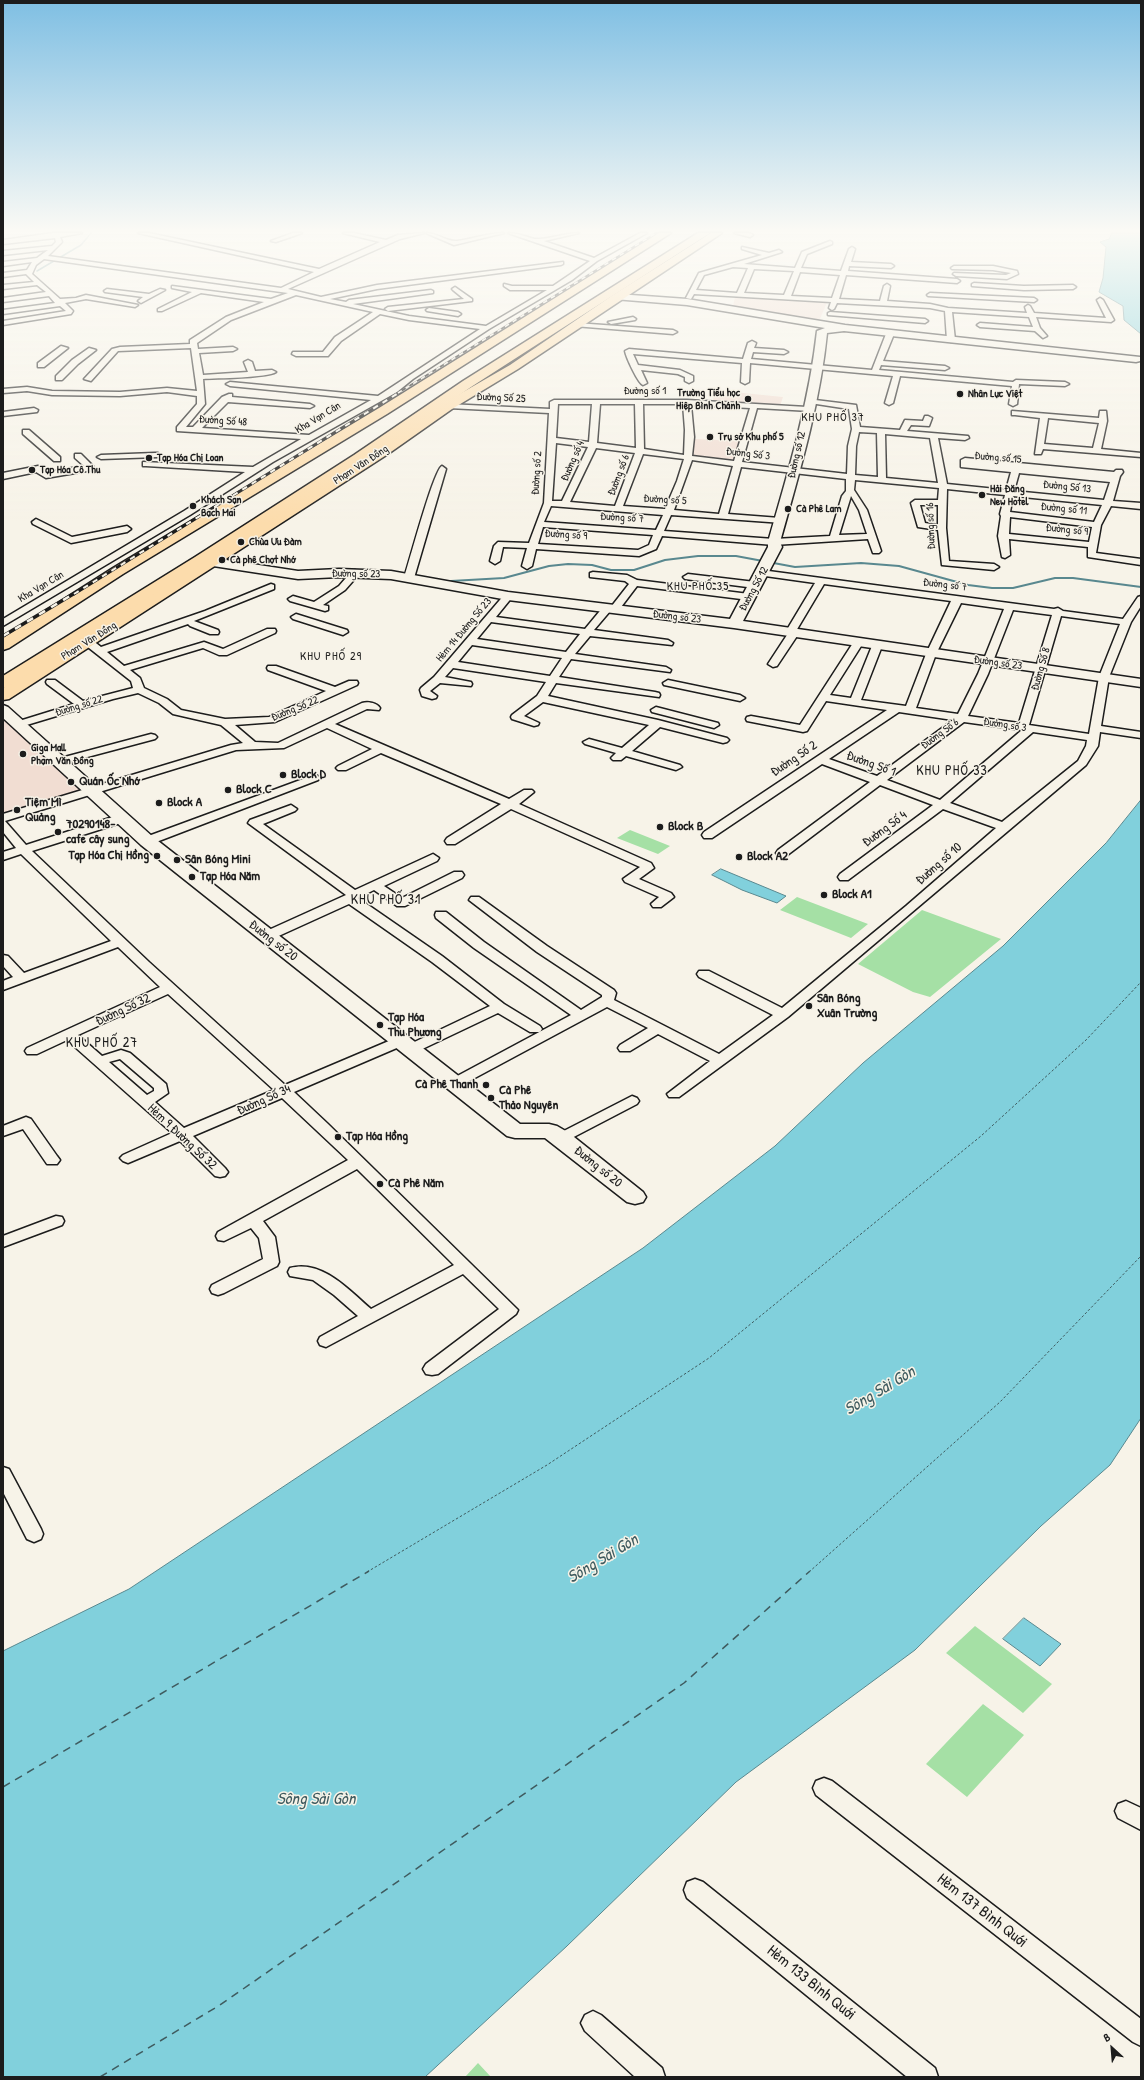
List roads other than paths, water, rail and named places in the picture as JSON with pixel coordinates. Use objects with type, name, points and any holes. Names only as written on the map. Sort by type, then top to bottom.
[{"type":"main road","points":[[3,645],[118,571],[399,401],[512,330]]},
{"type":"main road","name":"Phạm Văn Đồng","points":[[3,670],[535,330]]},
{"type":"main road","name":"Phạm Văn Đồng","points":[[443,405],[467,384],[551,330]]},
{"type":"main road","name":"Phạm Văn Đồng","points":[[3,695],[88,642],[359,458],[443,405],[514,367],[572,330]]},
{"type":"main road","points":[[377,398],[443,405]]},
{"type":"main road","name":"Phạm Văn Đồng","points":[[3,683],[206,561]]},
{"type":"street","points":[[3,391],[28,389],[52,393],[120,394],[167,390],[200,393],[200,380],[193,342],[209,330]]},
{"type":"street","points":[[296,354],[325,354],[338,339],[351,330]]},
{"type":"street","name":"Kha Vạn Cân","points":[[3,623],[168,524],[254,470],[377,398],[394,390],[410,377],[484,330]]},
{"type":"street","points":[[636,330],[672,336],[665,355]]},
{"type":"street","name":"Đường số 12","points":[[774,548],[818,368],[822,331],[829,330]]},
{"type":"street","points":[[860,330],[1136,360]]},
{"type":"street","points":[[950,330],[951,340]]},
{"type":"street","points":[[1038,330],[1043,336]]},
{"type":"street","points":[[874,373],[890,334]]},
{"type":"street","points":[[636,344],[656,345]]},
{"type":"street","points":[[752,346],[777,347]]},
{"type":"street","points":[[752,346],[784,352]]},
{"type":"street","points":[[745,382],[746,362],[752,346]]},
{"type":"street","points":[[41,365],[64,348]]},
{"type":"street","points":[[88,379],[118,350],[194,348],[233,349]]},
{"type":"street","points":[[59,378],[75,362],[92,350]]},
{"type":"street","points":[[642,383],[636,367],[630,358],[629,351],[1015,384],[1016,382],[1065,384]]},
{"type":"street","points":[[248,362],[252,374]]},
{"type":"street","points":[[879,363],[945,368]]},
{"type":"street","points":[[636,367],[680,372],[689,376],[689,381]]},
{"type":"street","points":[[200,380],[272,372]]},
{"type":"street","points":[[888,403],[897,375]]},
{"type":"street","points":[[230,384],[377,398]]},
{"type":"street","points":[[1013,404],[1015,384]]},
{"type":"street","name":"Đường Số 48","points":[[200,393],[202,396],[201,404],[180,430],[310,438]]},
{"type":"street","points":[[195,430],[227,398],[310,406]]},
{"type":"street","name":"Đường số 1","points":[[554,402],[688,402],[754,406],[808,405],[852,407],[856,429]]},
{"type":"street","name":"Đường số 2","points":[[527,566],[539,524],[548,503],[554,402]]},
{"type":"street","name":"Đường số 4","points":[[565,504],[593,445],[596,402]]},
{"type":"street","name":"Đường số 6","points":[[618,508],[640,452],[639,402]]},
{"type":"street","points":[[658,532],[668,512],[688,458],[690,429],[688,402]]},
{"type":"street","name":"Đường Số 25","points":[[443,405],[553,411]]},
{"type":"street","points":[[724,516],[754,406]]},
{"type":"street","points":[[3,414],[34,410]]},
{"type":"street","points":[[1015,413],[1044,416],[1103,417],[1097,451]]},
{"type":"street","points":[[1044,416],[1039,449],[1097,451],[1141,455]]},
{"type":"street","points":[[902,434],[908,422],[926,424],[928,418]]},
{"type":"street","points":[[834,538],[846,496],[850,491],[850,476],[856,429],[965,438]]},
{"type":"street","points":[[26,432],[57,459]]},
{"type":"street","points":[[881,432],[882,480]]},
{"type":"street","name":"Đường số 16","points":[[934,436],[943,486],[942,528],[945,563],[994,567]]},
{"type":"street","name":"Đường Số 3","points":[[551,440],[794,471],[943,486]]},
{"type":"street","points":[[101,457],[155,455]]},
{"type":"street","points":[[5,474],[38,469],[45,475],[90,468],[78,456]]},
{"type":"street","name":"Đường số 15","points":[[964,463],[1062,472],[1117,474],[1108,502]]},
{"type":"street","points":[[146,464],[254,470]]},
{"type":"street","points":[[1005,555],[1003,536],[1004,514],[1008,492],[1016,468]]},
{"type":"street","points":[[409,578],[436,484],[442,469]]},
{"type":"street","name":"Đường Số 13","points":[[943,486],[1141,506]]},
{"type":"street","points":[[850,491],[856,495],[860,504],[876,551]]},
{"type":"street","points":[[942,528],[921,525],[915,503],[943,502]]},
{"type":"street","points":[[1093,545],[1097,525],[1108,502]]},
{"type":"street","name":"Đường số 5","points":[[548,503],[780,521]]},
{"type":"street","name":"Đường số 11","points":[[1004,514],[1097,525]]},
{"type":"street","points":[[36,522],[71,540],[127,529]]},
{"type":"street","name":"Đường số 7","points":[[539,524],[658,532],[774,548],[834,538],[872,536]]},
{"type":"street","name":"Đường số 9","points":[[495,561],[500,545],[534,545],[639,553],[647,551],[652,547],[658,532]]},
{"type":"street","name":"Đường số 9","points":[[1003,536],[1093,545],[1091,555],[1141,562]]},
{"type":"street","name":"Đường Số 12","points":[[734,624],[774,548]]},
{"type":"street","name":"Đường số 23","points":[[206,561],[298,575],[391,575],[508,596],[734,624],[931,654],[1141,683]]},
{"type":"street","points":[[593,575],[627,578],[634,582],[749,597]]},
{"type":"street","points":[[316,605],[342,588],[352,576]]},
{"type":"street","name":"Đường số 7","points":[[688,576],[698,578],[760,576],[821,581],[1058,611],[1126,622]]},
{"type":"street","points":[[688,590],[698,578]]},
{"type":"street","points":[[772,664],[792,633],[821,581]]},
{"type":"street","points":[[534,724],[516,717],[541,698],[568,656],[586,633],[634,582]]},
{"type":"street","points":[[100,651],[189,623],[221,607],[230,606],[271,587]]},
{"type":"street","name":"Hẻm 14 Đường Số 23","points":[[432,696],[426,694],[425,690],[438,680],[508,596]]},
{"type":"street","points":[[910,710],[931,654],[958,598]]},
{"type":"street","points":[[293,599],[327,608],[301,619],[343,632]]},
{"type":"street","name":"Đường số 10","points":[[674,1094],[783,1014],[910,910],[1004,827],[1082,763],[1092,746],[1104,677],[1126,622],[1141,599]]},
{"type":"street","name":"Đường Số 6","points":[[782,853],[962,718],[983,674],[1010,606]]},
{"type":"street","name":"Đường Số 8","points":[[1027,728],[1041,669],[1058,611]]},
{"type":"street","points":[[489,619],[668,643]]},
{"type":"street","points":[[189,623],[214,632]]},
{"type":"street","points":[[124,669],[204,645],[223,653],[270,631]]},
{"type":"street","points":[[469,641],[666,670]]},
{"type":"street","points":[[88,642],[136,680],[139,690]]},
{"type":"street","points":[[751,719],[803,729],[858,643]]},
{"type":"street","points":[[855,702],[877,646]]},
{"type":"street","points":[[450,664],[655,695]]},
{"type":"street","points":[[272,668],[336,691]]},
{"type":"street","points":[[438,680],[467,684]]},
{"type":"street","points":[[51,682],[82,705]]},
{"type":"street","name":"Đường Số 22","points":[[139,690],[163,701],[177,712],[225,722],[271,720],[353,683]]},
{"type":"street","points":[[668,683],[740,698]]},
{"type":"street","name":"Đường số 22","points":[[20,724],[82,705],[139,690]]},
{"type":"street","name":"Đường số 3","points":[[823,697],[1027,728],[1094,733],[1141,734]]},
{"type":"street","points":[[541,698],[580,705],[723,740]]},
{"type":"street","points":[[3,818],[235,747],[252,745],[280,746],[324,723],[366,705],[375,708]]},
{"type":"street","name":"Đường Số 2","points":[[708,835],[897,708]]},
{"type":"street","name":"Đường số 20","points":[[3,710],[94,791],[147,841],[454,1084],[515,1131],[549,1131],[561,1138],[635,1197]]},
{"type":"street","points":[[656,710],[714,725]]},
{"type":"street","points":[[225,722],[252,745]]},
{"type":"street","points":[[619,756],[651,722]]},
{"type":"street","points":[[324,723],[380,749],[510,804],[647,866],[648,868],[625,881],[667,896],[668,898],[657,904]]},
{"type":"street","points":[[942,804],[1027,728]]},
{"type":"street","points":[[61,761],[150,736]]},
{"type":"street","points":[[589,742],[619,756],[676,767]]},
{"type":"street","points":[[342,768],[380,749]]},
{"type":"street","name":"Đường Số 1","points":[[819,759],[1004,827]]},
{"type":"street","points":[[147,841],[314,778]]},
{"type":"street","points":[[451,841],[528,792]]},
{"type":"street","name":"Đường Số 4","points":[[844,877],[942,804]]},
{"type":"street","points":[[291,809],[254,823],[499,1007],[535,1029]]},
{"type":"street","points":[[3,856],[123,818]]},
{"type":"street","points":[[3,824],[23,849],[120,942],[323,1127],[357,1162],[510,1310],[432,1369]]},
{"type":"street","points":[[267,936],[433,858]]},
{"type":"street","points":[[374,885],[401,903],[458,875]]},
{"type":"street","points":[[454,1084],[581,1016],[609,998],[609,993],[600,985],[542,949],[475,900]]},
{"type":"street","points":[[441,915],[479,945],[581,1016]]},
{"type":"street","points":[[3,986],[120,942]]},
{"type":"street","points":[[3,959],[22,978]]},
{"type":"street","points":[[704,974],[783,1014]]},
{"type":"street","name":"Đường Số 32","points":[[32,1051],[70,1035],[169,988]]},
{"type":"street","points":[[606,1001],[720,1060]]},
{"type":"street","name":"Đường Số 34","points":[[128,1158],[284,1091],[406,1045],[499,1007]]},
{"type":"street","points":[[625,1048],[658,1028]]},
{"type":"street","name":"Hẻm 9 Đường Số 32","points":[[70,1035],[183,1135],[220,1172]]},
{"type":"street","name":"Hẻm 9 Đường Số 32","points":[[99,1061],[121,1054],[161,1087],[161,1093],[145,1102]]},
{"type":"street","name":"Đường số 20","points":[[561,1138],[632,1101]]},
{"type":"street","points":[[3,1131],[26,1122],[52,1160]]},
{"type":"street","points":[[224,1236],[357,1162]]},
{"type":"street","points":[[218,1289],[271,1262],[266,1237],[253,1219]]},
{"type":"street","points":[[3,1242],[56,1221]]},
{"type":"street","points":[[326,1341],[465,1266]]},
{"type":"street","points":[[296,1272],[317,1275],[340,1291],[369,1317]]},
{"type":"street","points":[[3,1474],[34,1534]]},
{"type":"street","name":"Hẻm 137 Bình Quới","points":[[824,1788],[1141,2034]]},
{"type":"street","name":"Hẻm 133 Bình Quới","points":[[696,1890],[926,2077]]},
{"type":"street","points":[[593,2023],[653,2077]]},
{"type":"water","name":"Sông Sài Gòn","points":[[1141,800],[1141,1418],[1110,1465],[1041,1526],[915,1650],[736,1782],[567,1946],[425,2077],[3,2077],[3,1651],[129,1589],[643,1248],[775,1146],[863,1063],[1003,946],[1106,843]]},
{"type":"water","points":[[721,869],[786,896],[777,903],[742,890],[712,875]]},
{"type":"water","points":[[1024,1618],[1061,1644],[1040,1666],[1003,1639]]},
{"type":"waterway","points":[[451,581],[504,578],[549,566],[568,564],[592,565],[611,570],[634,570],[665,560],[698,556],[736,556],[795,567],[861,563],[899,566],[968,585],[992,588],[1013,588],[1055,578],[1073,578],[1141,587]]},
{"type":"railway","points":[[398,393],[499,330]]},
{"type":"railway","points":[[74,594],[400,392]]},
{"type":"railway","points":[[3,636],[75,593]]},
{"type":"place","name":"Nhân Lực Việt","points":[[960,394]]},
{"type":"place","name":"Trường Tiểu học Hiệp Bình Chánh","points":[[748,399]]},
{"type":"place","name":"Trụ sở Khu phố 5","points":[[710,437]]},
{"type":"place","name":"Tạp Hóa Chị Loan","points":[[149,458]]},
{"type":"place","name":"Tạp Hóa Cô Thu","points":[[32,470]]},
{"type":"place","name":"Hải Đăng New Hotel","points":[[982,495]]},
{"type":"place","name":"Khách Sạn Bạch Mai","points":[[193,506]]},
{"type":"place","name":"Cà Phê Lam","points":[[788,509]]},
{"type":"place","name":"Chùa Ưu Đàm","points":[[241,542]]},
{"type":"place","name":"Cà phê Chợt Nhớ","points":[[222,560]]},
{"type":"place","name":"Giga Mall Phạm Văn Đồng","points":[[23,754]]},
{"type":"place","name":"Block D","points":[[283,775]]},
{"type":"place","name":"Quán Ốc Nhớ","points":[[71,782]]},
{"type":"place","name":"Block C","points":[[228,790]]},
{"type":"place","name":"Block A","points":[[159,803]]},
{"type":"place","name":"Tiệm Mì Quảng","points":[[17,810]]},
{"type":"place","name":"Block B","points":[[660,827]]},
{"type":"place","name":"70290148- cafe cây sung","points":[[58,832]]},
{"type":"place","name":"Tạp Hóa Chị Hồng","points":[[157,856]]},
{"type":"place","name":"Block A2","points":[[739,857]]},
{"type":"place","name":"Sân Bóng Mini","points":[[177,860]]},
{"type":"place","name":"Tạp Hóa Năm","points":[[192,877]]},
{"type":"place","name":"Block A1","points":[[824,895]]},
{"type":"place","name":"Sân Bóng Xuân Trường","points":[[809,1006]]},
{"type":"place","name":"Tạp Hóa Thu Phương","points":[[380,1025]]},
{"type":"place","name":"Cà Phê Thanh","points":[[486,1085]]},
{"type":"place","name":"Cà Phê Thảo Nguyên","points":[[491,1098]]},
{"type":"place","name":"Tạp Hóa Hồng","points":[[338,1137]]},
{"type":"place","name":"Cà Phê Năm","points":[[380,1184]]},
{"type":"district","name":"KHU PHỐ 37","points":[[833,418]]},
{"type":"district","name":"KHU PHỐ 35","points":[[698,587]]},
{"type":"district","name":"KHU PHỐ 29","points":[[331,657]]},
{"type":"district","name":"KHU PHỐ 33","points":[[952,771]]},
{"type":"district","name":"KHU PHỐ 31","points":[[386,900]]},
{"type":"district","name":"KHU PHỐ 27","points":[[102,1043]]}]
